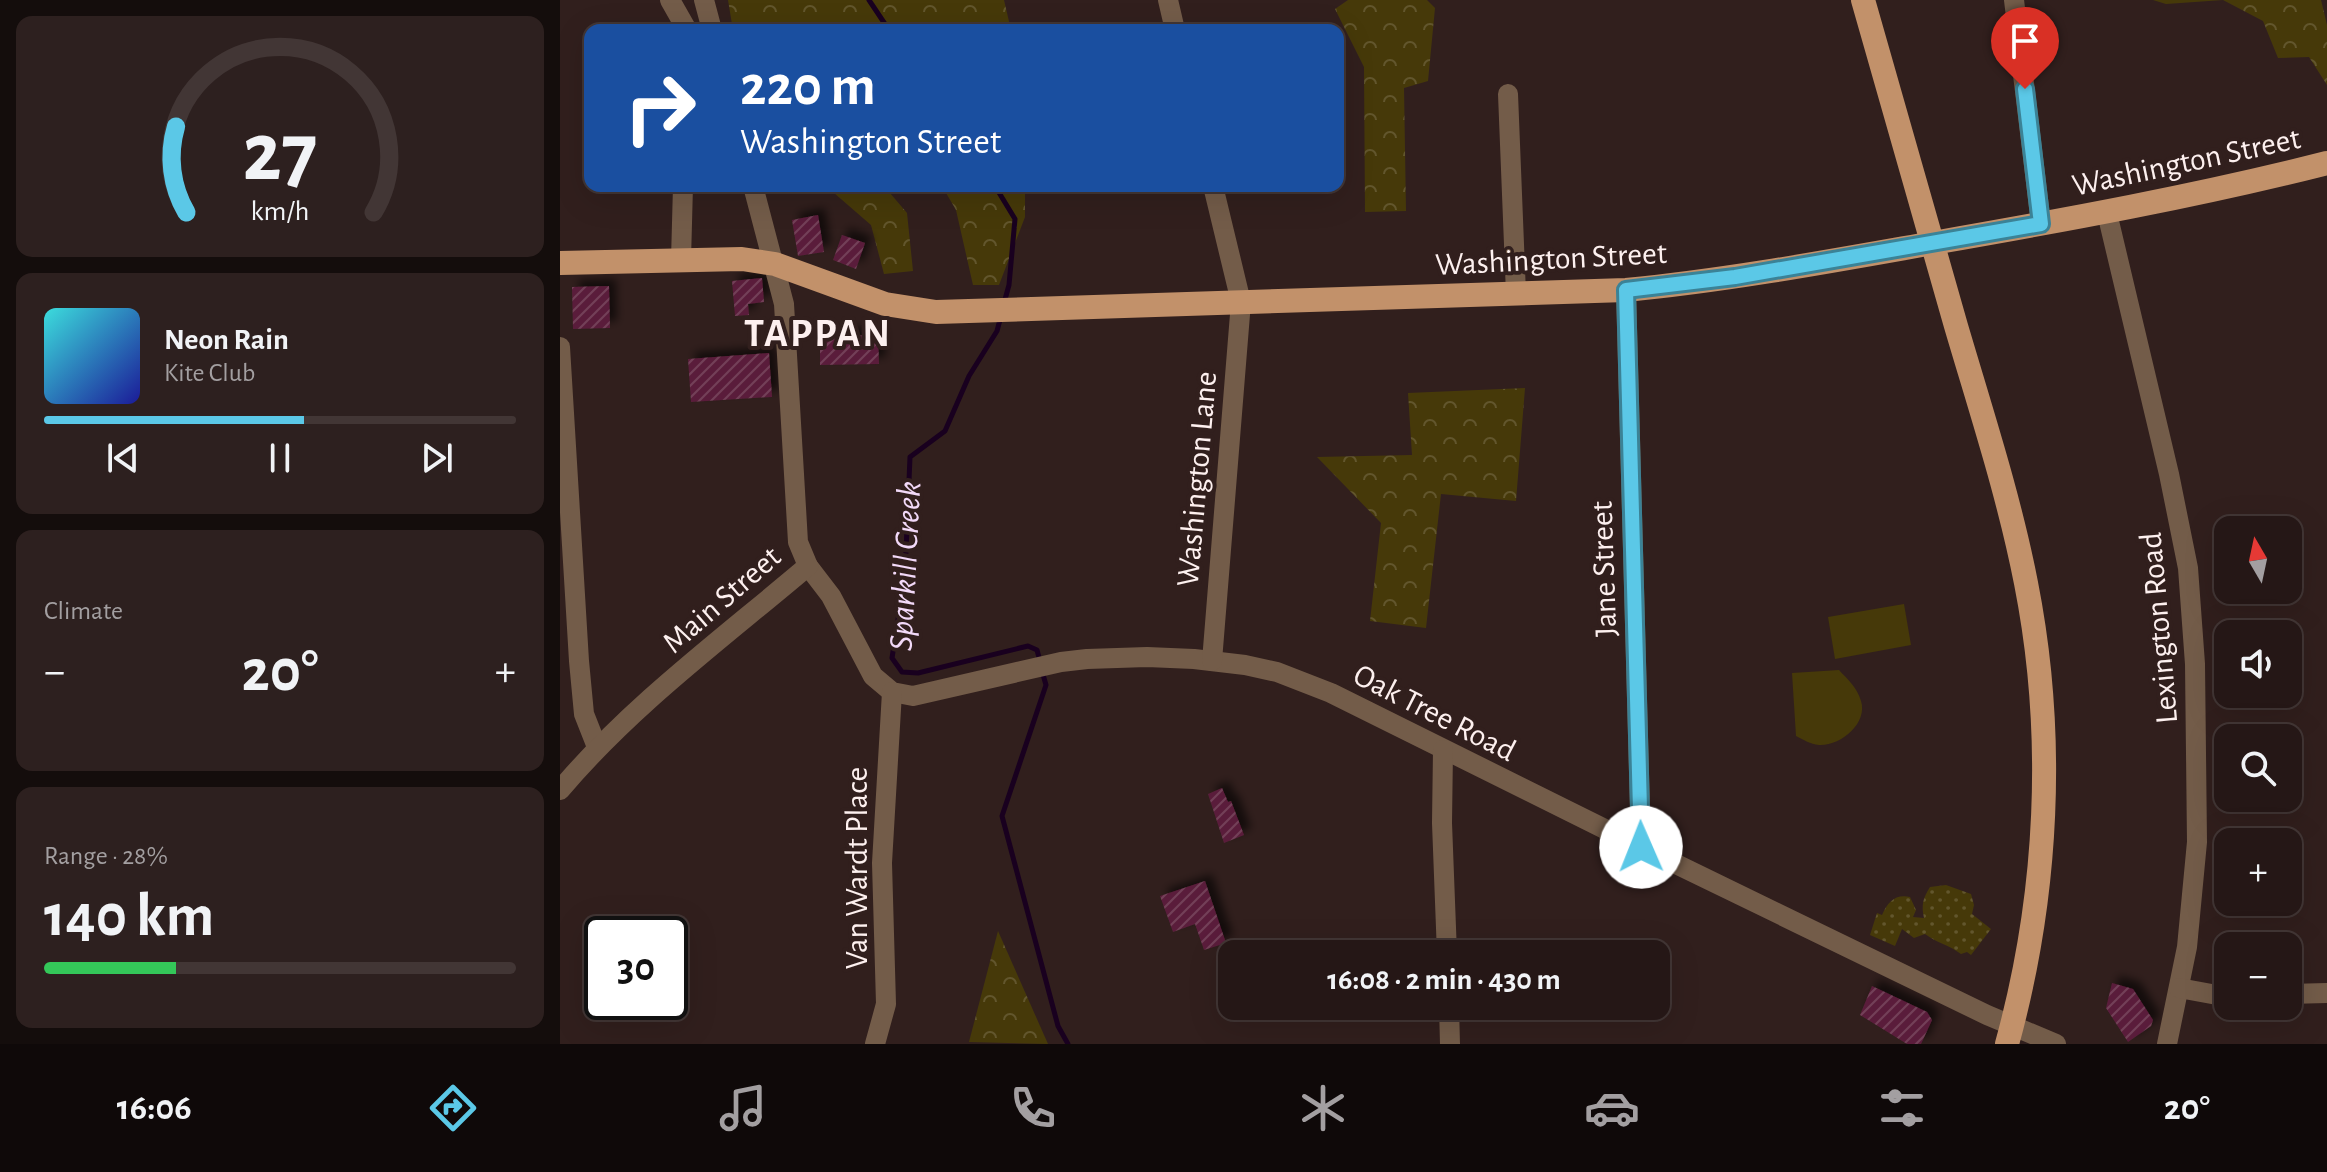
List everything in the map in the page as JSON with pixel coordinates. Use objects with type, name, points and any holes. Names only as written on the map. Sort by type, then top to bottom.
[{"type":"main road","points":[[1863,0],[2019,552],[2031,612],[2041,690],[2044,766],[2040,859],[2028,951],[2009,1034]]},
{"type":"main road","name":"Washington Street","points":[[560,263],[742,259],[775,264],[885,304],[936,312],[1626,290],[1735,277],[2107,213],[2250,183],[2327,163]]},
{"type":"street","points":[[704,0],[710,24]]},
{"type":"street","points":[[1168,0],[1174,24]]},
{"type":"street","points":[[2014,0],[2041,224]]},
{"type":"street","points":[[672,1],[684,24]]},
{"type":"street","points":[[1508,94],[1516,294]]},
{"type":"street","points":[[681,260],[683,192]]},
{"type":"street","name":"Main Street","points":[[560,790],[597,747],[808,566],[798,542],[784,304],[755,192]]},
{"type":"street","name":"Washington Lane","points":[[1212,661],[1241,302],[1214,192]]},
{"type":"street","name":"Lexington Road","points":[[2107,213],[2188,568],[2196,678],[2197,842],[2187,947],[2167,1044]]},
{"type":"street","name":"Jane Street","points":[[1626,290],[1641,847]]},
{"type":"street","points":[[560,347],[579,661],[584,714],[597,747]]},
{"type":"street","points":[[808,566],[824,583],[873,676],[892,692]]},
{"type":"street","name":"Oak Tree Road","points":[[892,692],[913,696],[1061,662],[1135,657],[1212,661],[1272,671],[1331,693],[2009,1034],[2056,1044]]},
{"type":"street","name":"Van Wardt Place","points":[[875,1044],[886,1004],[882,863],[892,692]]},
{"type":"street","points":[[1443,750],[1446,940]]},
{"type":"street","points":[[2179,988],[2214,994]]},
{"type":"street","points":[[2302,994],[2327,993]]},
{"type":"street","points":[[1449,1020],[1450,1044]]},
{"type":"green space","points":[[728,0],[1004,0],[1010,24],[732,24]]},
{"type":"green space","points":[[1348,0],[1427,0],[1435,8],[1428,81],[1404,88],[1406,211],[1365,212],[1364,67],[1335,9]]},
{"type":"green space","points":[[2153,0],[2223,0],[2166,4]]},
{"type":"green space","points":[[2223,0],[2321,0],[2327,25],[2327,85],[2309,57],[2278,58],[2263,21]]},
{"type":"green space","points":[[833,192],[889,192],[907,213],[913,271],[884,274],[871,225]]},
{"type":"green space","points":[[946,192],[1025,192],[1025,217],[999,285],[973,285],[956,210]]},
{"type":"green space","points":[[1525,388],[1516,501],[1441,494],[1426,628],[1370,621],[1381,523],[1317,457],[1412,455],[1408,393]]},
{"type":"green space","points":[[1904,604],[1911,645],[1835,659],[1828,617]]},
{"type":"green space","points":[[1839,670],[1855,688],[1861,701],[1857,725],[1844,737],[1827,744],[1813,744],[1796,736],[1792,673]]},
{"type":"green space","points":[[1946,885],[1971,894],[1974,905],[1972,914],[1991,929],[1971,955],[1967,952],[1961,954],[1925,934],[1914,938],[1902,929],[1895,946],[1870,935],[1877,913],[1882,915],[1893,900],[1910,897],[1916,910],[1913,917],[1924,918],[1923,902],[1930,887]]},
{"type":"green space","points":[[998,931],[1048,1044],[969,1042]]},
{"type":"building","points":[[818,215],[824,252],[798,256],[792,220]]},
{"type":"building","points":[[842,235],[865,243],[856,269],[833,260]]},
{"type":"building","points":[[762,278],[764,302],[748,304],[749,315],[735,316],[732,281]]},
{"type":"building","points":[[609,286],[610,328],[573,329],[572,287]]},
{"type":"building","points":[[878,335],[879,364],[820,365],[820,336]]},
{"type":"building","points":[[769,353],[772,397],[691,402],[688,359]]},
{"type":"building","points":[[1222,788],[1228,802],[1231,801],[1244,835],[1224,843],[1208,794]]},
{"type":"building","points":[[1205,881],[1225,940],[1218,940],[1218,946],[1204,950],[1195,924],[1173,932],[1160,896]]},
{"type":"building","points":[[2112,983],[2133,989],[2153,1020],[2151,1026],[2128,1042],[2106,1008]]},
{"type":"building","points":[[1872,986],[1927,1012],[1932,1020],[1921,1044],[1907,1044],[1860,1015]]},
{"type":"waterway","name":"Sparkill Creek","points":[[869,0],[885,24]]},
{"type":"waterway","name":"Sparkill Creek","points":[[999,192],[1015,219],[1009,285],[1004,303]]},
{"type":"waterway","name":"Sparkill Creek","points":[[1001,316],[997,331],[969,376],[945,431],[910,457],[905,575],[892,658],[902,672],[918,673],[1028,646],[1037,650],[1040,661]]},
{"type":"waterway","name":"Sparkill Creek","points":[[1042,671],[1046,685],[1002,816],[1058,1026],[1068,1044]]},
{"type":"district","name":"TAPPAN","points":[[818,332]]},
{"type":"route","points":[[1641,847],[1626,290],[1735,277],[2041,224],[2025,89]]}]
